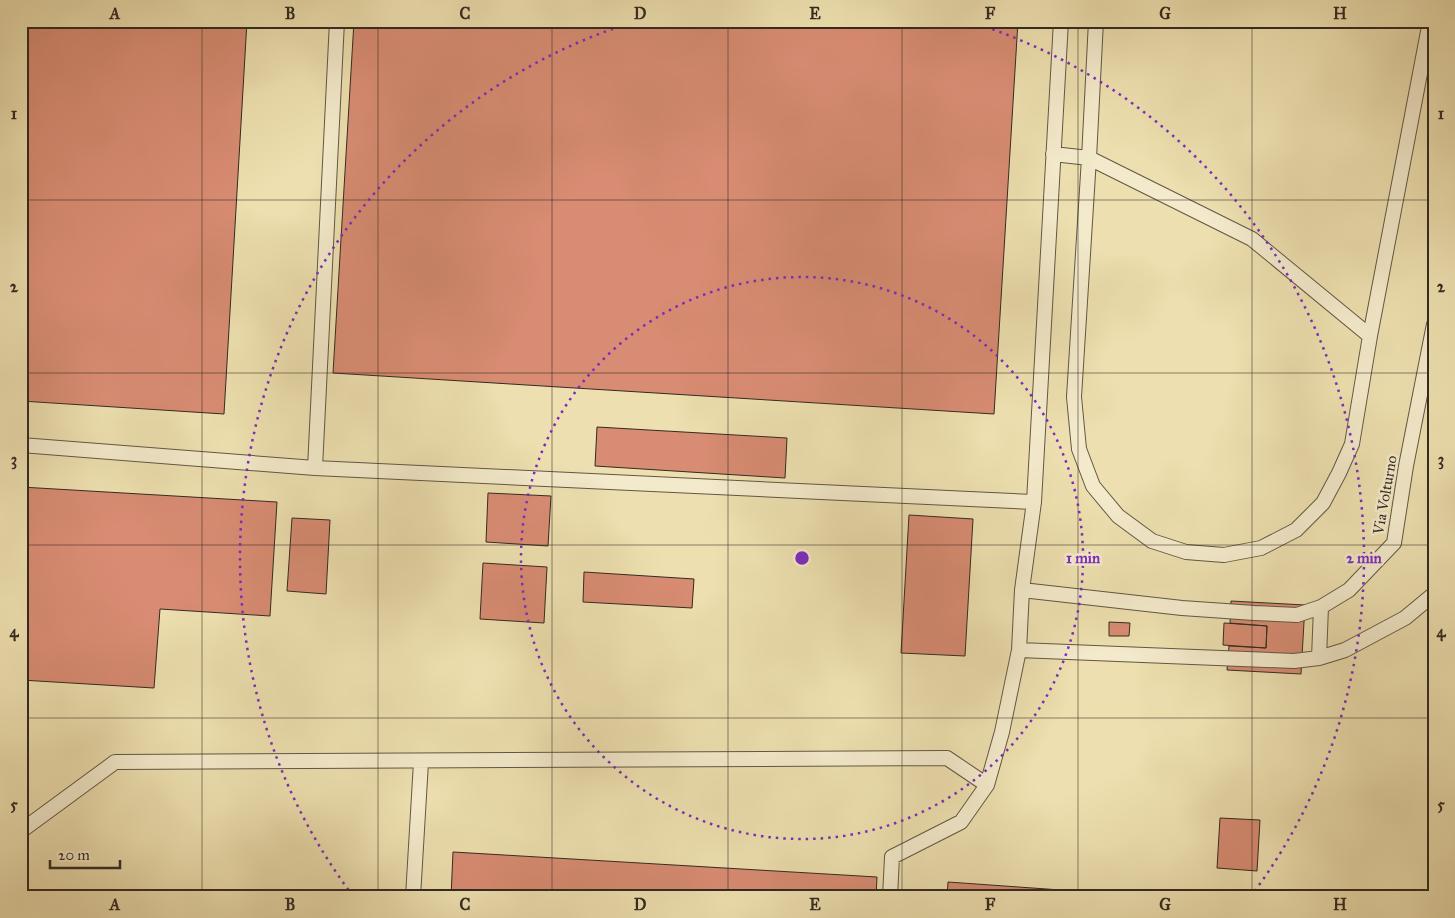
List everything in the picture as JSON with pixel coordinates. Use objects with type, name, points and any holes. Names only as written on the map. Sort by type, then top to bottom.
[{"type":"lane","points":[[316,468],[337,21]]},
{"type":"lane","points":[[890,897],[892,857],[961,822],[987,785],[1002,732],[1018,650],[1022,590],[1034,502],[1061,21]]},
{"type":"lane","points":[[1096,21],[1090,158],[1074,397],[1079,449],[1094,486],[1100,494],[1118,516],[1152,541],[1186,552],[1224,555],[1261,548],[1296,530],[1323,503],[1352,444],[1370,336],[1430,21]]},
{"type":"lane","points":[[1053,154],[1090,158],[1252,239],[1370,336]]},
{"type":"lane","name":"Via Volturno","points":[[1022,590],[1182,608],[1297,615],[1321,607],[1349,590],[1394,543],[1406,466],[1434,324]]},
{"type":"lane","points":[[21,445],[316,468],[1034,502]]},
{"type":"lane","points":[[1018,650],[1294,661],[1319,658],[1345,650],[1405,618],[1434,594]]},
{"type":"lane","points":[[1319,658],[1321,607]]},
{"type":"lane","points":[[21,831],[115,762],[947,758],[987,785]]},
{"type":"lane","points":[[413,897],[421,762]]},
{"type":"building","points":[[21,21],[247,21],[224,414],[21,401]]},
{"type":"building","points":[[354,21],[1018,21],[994,414],[333,373]]},
{"type":"building","points":[[597,427],[787,438],[785,478],[595,466]]},
{"type":"building","points":[[21,487],[277,502],[270,616],[160,609],[154,688],[21,680]]},
{"type":"building","points":[[488,493],[551,496],[548,546],[486,542]]},
{"type":"building","points":[[909,515],[973,519],[965,656],[901,653]]},
{"type":"building","points":[[292,518],[330,520],[326,594],[287,591]]},
{"type":"building","points":[[483,563],[547,567],[544,623],[480,619]]},
{"type":"building","points":[[584,572],[694,579],[692,608],[583,602]]},
{"type":"building","points":[[1231,601],[1305,605],[1301,674],[1227,670],[1229,646],[1266,648],[1267,626],[1230,623]]},
{"type":"building","points":[[1109,622],[1130,623],[1129,636],[1109,636]]},
{"type":"building","points":[[1224,623],[1267,626],[1266,648],[1223,645]]},
{"type":"building","points":[[1220,818],[1260,820],[1257,871],[1217,868]]},
{"type":"building","points":[[453,852],[877,877],[876,897],[451,897]]},
{"type":"building","points":[[948,882],[1089,892],[1088,897],[947,897]]}]
